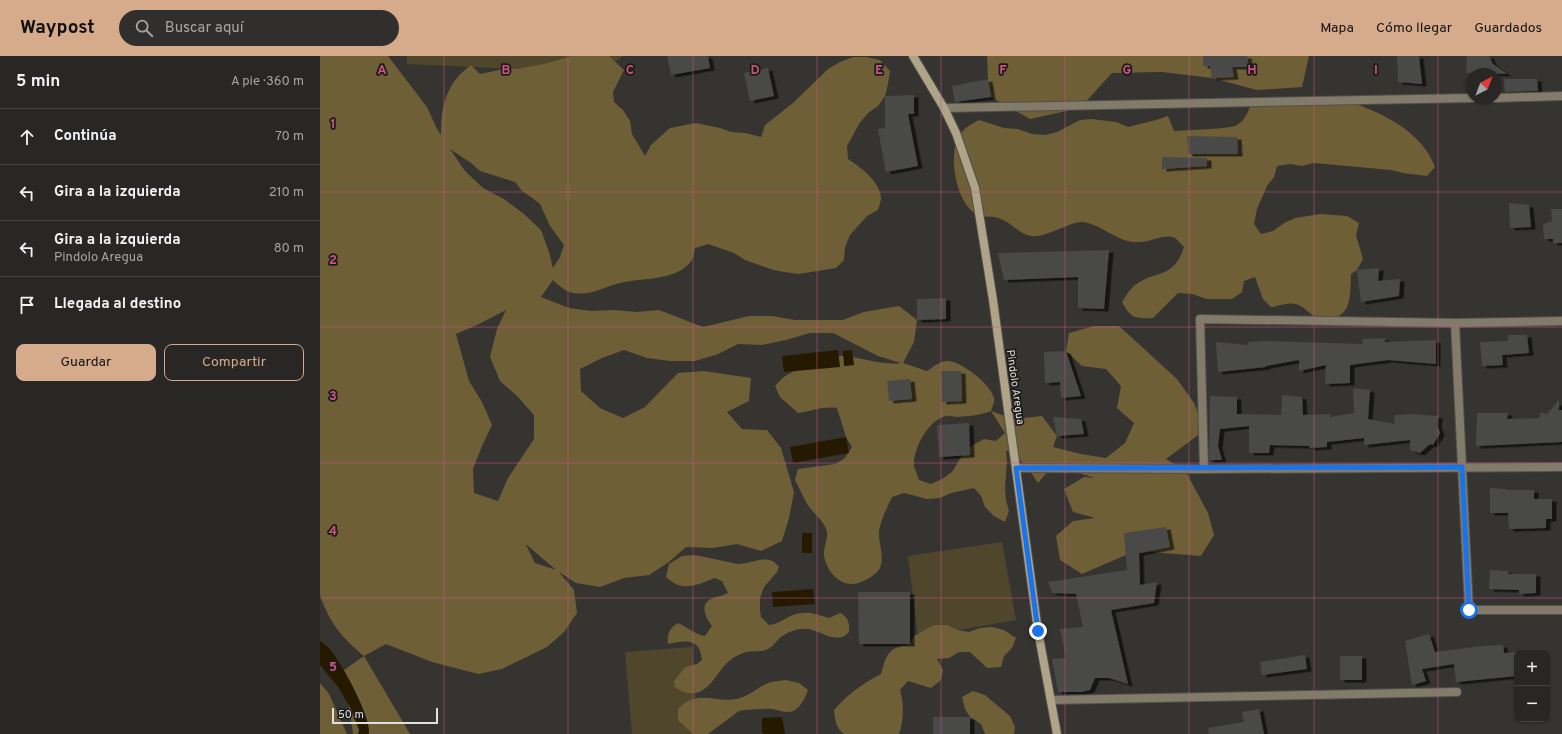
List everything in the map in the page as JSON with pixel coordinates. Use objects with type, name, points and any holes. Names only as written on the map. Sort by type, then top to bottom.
[{"type":"main road","name":"Pindolo Aregua","points":[[913,56],[944,108],[956,133],[975,188],[993,300],[1038,631],[1057,734]]},
{"type":"street","points":[[1502,98],[1562,96]]},
{"type":"street","points":[[944,108],[1466,98]]},
{"type":"street","points":[[1204,469],[1200,319],[1455,323],[1562,321]]},
{"type":"street","points":[[1455,323],[1469,610],[1562,610]]},
{"type":"street","points":[[1016,468],[1204,469],[1562,466]]},
{"type":"street","points":[[1050,700],[1457,692]]},
{"type":"shaded area","points":[[320,56],[388,56],[427,107],[441,135],[442,114],[447,96],[456,79],[471,65],[480,74],[504,69],[516,69],[544,64],[572,56],[609,56],[624,70],[613,92],[614,102],[623,110],[630,121],[632,134],[645,156],[651,145],[670,128],[696,123],[731,132],[745,133],[761,137],[765,125],[793,103],[828,69],[853,57],[866,57],[880,60],[890,71],[885,96],[878,106],[868,113],[859,124],[847,146],[848,159],[869,175],[873,180],[880,192],[881,201],[878,210],[867,216],[850,235],[845,247],[844,260],[836,268],[799,274],[773,270],[745,260],[734,253],[708,244],[695,248],[693,259],[686,267],[669,275],[659,278],[629,281],[580,294],[568,291],[553,280],[541,297],[569,308],[591,311],[614,310],[637,312],[659,310],[703,327],[749,316],[772,316],[795,320],[843,320],[864,312],[899,306],[917,320],[914,342],[903,363],[927,371],[946,361],[952,361],[959,364],[981,380],[992,393],[994,403],[991,411],[1014,419],[1042,416],[1057,436],[1053,447],[1106,458],[1125,443],[1134,423],[1117,408],[1121,386],[1106,369],[1082,366],[1066,351],[1069,333],[1094,326],[1119,326],[1177,379],[1194,403],[1205,430],[1166,459],[1186,472],[1208,513],[1214,535],[1201,556],[1151,552],[1126,555],[1082,574],[1060,560],[1056,536],[1073,521],[1095,518],[1073,512],[1064,489],[1084,477],[1095,478],[1053,465],[1038,483],[1025,464],[1006,450],[1007,462],[1005,487],[1009,511],[1005,522],[994,516],[985,507],[981,496],[974,488],[951,493],[940,498],[927,499],[904,493],[892,497],[879,531],[882,559],[879,570],[866,580],[854,584],[848,584],[842,582],[832,574],[824,556],[827,535],[826,528],[808,506],[795,480],[798,469],[835,464],[845,458],[852,447],[846,437],[837,408],[822,408],[798,413],[780,397],[775,386],[783,378],[796,370],[812,363],[836,356],[894,364],[901,363],[878,356],[833,333],[810,333],[762,345],[738,344],[718,354],[695,361],[670,361],[647,358],[624,350],[602,358],[580,369],[581,391],[600,408],[623,418],[645,407],[678,373],[704,371],[751,378],[749,401],[727,412],[742,429],[767,430],[781,448],[794,492],[789,518],[782,541],[761,551],[737,544],[713,548],[686,547],[669,562],[649,575],[624,578],[600,587],[576,583],[559,572],[574,590],[577,613],[564,632],[547,647],[502,669],[478,674],[432,662],[386,644],[364,656],[349,643],[337,629],[320,595]],"holes":[[[450,149],[480,171],[515,182],[522,191],[540,204],[550,226],[564,245],[560,257],[553,268],[541,230],[524,214],[504,199],[483,188],[465,171]],[[506,310],[497,329],[490,357],[500,381],[518,397],[534,415],[534,439],[508,478],[498,501],[474,493],[473,469],[492,425],[482,402],[469,381],[456,334]],[[991,411],[1005,433],[996,441],[984,439],[973,445],[964,452],[952,472],[942,479],[931,484],[919,480],[914,466],[916,452],[923,436],[933,423],[939,419],[947,416],[958,417]],[[526,545],[556,570],[535,563]]]},
{"type":"shaded area","points":[[407,56],[623,56],[599,73],[407,64]]},
{"type":"shaded area","points":[[987,56],[1309,56],[1302,87],[1257,90],[1212,78],[1162,72],[1112,73],[1080,108],[1030,119],[991,97],[988,79]]},
{"type":"shaded area","points":[[1348,101],[1374,111],[1411,133],[1429,154],[1435,167],[1427,176],[1391,170],[1314,163],[1302,166],[1290,164],[1277,166],[1274,177],[1267,186],[1257,209],[1254,224],[1261,234],[1273,231],[1284,223],[1295,218],[1320,214],[1347,216],[1359,223],[1356,235],[1363,259],[1357,270],[1351,274],[1350,294],[1347,307],[1339,316],[1332,318],[1316,317],[1296,304],[1271,307],[1263,299],[1255,277],[1244,281],[1242,292],[1232,299],[1207,299],[1192,294],[1178,293],[1153,318],[1137,318],[1128,311],[1122,302],[1135,285],[1143,280],[1164,272],[1175,265],[1184,247],[1175,238],[1162,237],[1144,242],[1132,242],[1083,222],[1079,222],[1042,235],[1032,236],[1024,234],[1002,219],[982,216],[969,208],[960,192],[955,173],[954,157],[958,138],[963,130],[979,120],[1004,128],[1018,129],[1032,134],[1045,135],[1057,132],[1080,120],[1091,119],[1116,122],[1128,127],[1168,116],[1174,131],[1237,125],[1246,115],[1250,107],[1261,104]]},
{"type":"shaded area","points":[[838,350],[840,367],[784,372],[782,356]]},
{"type":"shaded area","points":[[852,350],[854,365],[844,366],[843,351]]},
{"type":"shaded area","points":[[846,437],[849,453],[793,463],[790,447]]},
{"type":"shaded area","points":[[802,533],[812,533],[812,553],[802,553]]},
{"type":"shaded area","points":[[1002,542],[1016,620],[918,637],[908,556]]},
{"type":"shaded area","points":[[695,555],[738,564],[765,559],[775,563],[779,567],[777,572],[764,587],[760,598],[761,617],[769,625],[790,616],[802,613],[811,613],[829,618],[840,613],[845,616],[848,621],[849,632],[839,638],[807,629],[793,631],[781,637],[768,649],[763,651],[750,651],[732,659],[711,683],[701,691],[696,693],[687,693],[682,691],[675,687],[674,681],[685,667],[697,664],[702,660],[701,653],[695,644],[691,642],[668,644],[669,632],[672,627],[678,623],[695,633],[705,636],[712,626],[706,615],[706,604],[713,598],[728,593],[722,581],[715,578],[696,585],[684,586],[672,582],[666,577],[669,564],[682,556]]},
{"type":"shaded area","points":[[813,589],[815,604],[773,607],[772,592]]},
{"type":"shaded area","points":[[934,625],[947,625],[957,630],[969,632],[980,628],[992,627],[1004,630],[1016,638],[1012,648],[1004,656],[1001,667],[987,668],[970,652],[959,652],[949,658],[937,659],[943,670],[941,680],[931,688],[908,681],[900,690],[903,712],[899,734],[844,734],[841,732],[835,720],[834,710],[856,690],[881,674],[887,656],[893,650],[897,647],[910,644],[914,636]]},
{"type":"shaded area","points":[[320,641],[330,649],[335,656],[355,690],[366,716],[369,726],[369,734],[358,734],[359,730],[351,709],[338,687],[320,665]]},
{"type":"shaded area","points":[[692,647],[698,734],[632,734],[625,652]]},
{"type":"shaded area","points":[[364,656],[410,734],[353,734],[344,670]]},
{"type":"shaded area","points":[[786,680],[799,683],[808,690],[801,704],[795,710],[786,712],[773,709],[739,711],[708,734],[693,734],[678,720],[678,709],[686,702],[693,699],[708,698],[732,700],[748,695],[768,683]]},
{"type":"shaded area","points":[[320,683],[329,694],[347,734],[320,734]]},
{"type":"shaded area","points":[[973,691],[985,695],[1010,716],[1015,727],[1014,734],[985,734],[981,724],[970,717],[965,709],[962,697]]},
{"type":"shaded area","points":[[782,717],[785,734],[764,734],[762,732],[762,718]]},
{"type":"building","points":[[667,56],[708,56],[710,68],[671,75]]},
{"type":"building","points":[[1203,56],[1247,56],[1249,67],[1232,67],[1234,77],[1212,78],[1210,66],[1203,66]]},
{"type":"building","points":[[1397,56],[1419,56],[1422,84],[1398,82]]},
{"type":"building","points":[[1467,56],[1489,56],[1493,64],[1499,68],[1466,68]]},
{"type":"building","points":[[768,68],[774,96],[750,101],[744,73]]},
{"type":"building","points":[[988,79],[991,97],[955,102],[952,86]]},
{"type":"building","points":[[1504,79],[1537,79],[1538,91],[1505,92]]},
{"type":"building","points":[[914,95],[914,114],[908,114],[918,166],[886,172],[878,129],[885,128],[885,96]]},
{"type":"building","points":[[1187,136],[1237,137],[1238,154],[1188,154]]},
{"type":"building","points":[[1162,157],[1207,158],[1207,166],[1162,169]]},
{"type":"building","points":[[1509,203],[1529,205],[1531,227],[1510,228]]},
{"type":"building","points":[[1551,209],[1562,209],[1562,243],[1553,243],[1553,239],[1544,239],[1543,224],[1552,221]]},
{"type":"building","points":[[1109,250],[1104,309],[1078,308],[1078,277],[1004,280],[998,253]]},
{"type":"building","points":[[1379,268],[1378,281],[1400,279],[1399,296],[1361,302],[1357,270]]},
{"type":"building","points":[[946,298],[946,319],[917,320],[917,299]]},
{"type":"building","points":[[1508,335],[1527,335],[1529,353],[1502,355],[1503,365],[1482,366],[1480,342],[1508,341]]},
{"type":"building","points":[[1385,338],[1385,342],[1436,340],[1436,364],[1388,360],[1350,365],[1350,383],[1325,384],[1326,365],[1299,371],[1299,360],[1266,367],[1218,372],[1216,342],[1248,345],[1248,342],[1267,341],[1363,344],[1362,339]]},
{"type":"building","points":[[1066,351],[1081,396],[1061,398],[1060,382],[1045,383],[1044,352]]},
{"type":"building","points":[[941,371],[961,371],[962,401],[942,402]]},
{"type":"building","points":[[910,379],[912,399],[889,401],[887,381]]},
{"type":"building","points":[[1353,388],[1370,390],[1368,419],[1394,424],[1395,415],[1412,414],[1438,416],[1437,425],[1440,433],[1433,445],[1430,444],[1420,453],[1410,450],[1410,440],[1364,445],[1364,438],[1327,442],[1327,447],[1310,448],[1309,446],[1270,445],[1269,453],[1249,453],[1249,426],[1220,429],[1218,446],[1222,460],[1209,460],[1210,396],[1237,397],[1237,414],[1281,415],[1282,395],[1302,397],[1303,415],[1330,414],[1330,417],[1354,413]]},
{"type":"building","points":[[1559,400],[1559,410],[1562,410],[1562,442],[1476,446],[1477,413],[1508,413],[1507,419],[1539,418],[1541,412],[1547,414]]},
{"type":"building","points":[[1053,417],[1081,419],[1084,434],[1057,436]]},
{"type":"building","points":[[969,423],[970,455],[939,457],[937,425]]},
{"type":"building","points":[[1490,488],[1507,490],[1534,490],[1534,499],[1552,499],[1552,519],[1546,519],[1546,528],[1509,529],[1508,513],[1490,513]]},
{"type":"building","points":[[1166,527],[1170,547],[1139,553],[1140,585],[1157,582],[1154,603],[1111,610],[1128,684],[1109,678],[1095,678],[1090,690],[1082,692],[1058,692],[1052,659],[1066,658],[1060,629],[1083,627],[1076,594],[1052,593],[1048,582],[1127,570],[1124,533]]},
{"type":"building","points":[[1490,570],[1508,571],[1508,574],[1536,574],[1536,593],[1519,594],[1519,590],[1489,589]]},
{"type":"building","points":[[858,592],[910,592],[910,644],[859,644]]},
{"type":"building","points":[[1429,634],[1435,652],[1503,645],[1504,653],[1514,652],[1514,676],[1456,682],[1454,664],[1422,669],[1426,681],[1412,685],[1405,641]]},
{"type":"building","points":[[1305,655],[1307,669],[1262,675],[1260,662]]},
{"type":"building","points":[[1340,656],[1362,656],[1362,680],[1340,680]]},
{"type":"building","points":[[1259,709],[1264,734],[1209,734],[1208,728],[1244,722],[1242,712]]},
{"type":"building","points":[[933,717],[970,717],[970,734],[933,734]]},
{"type":"route","points":[[1038,631],[1016,468],[1204,469],[1462,467],[1469,610]]}]
